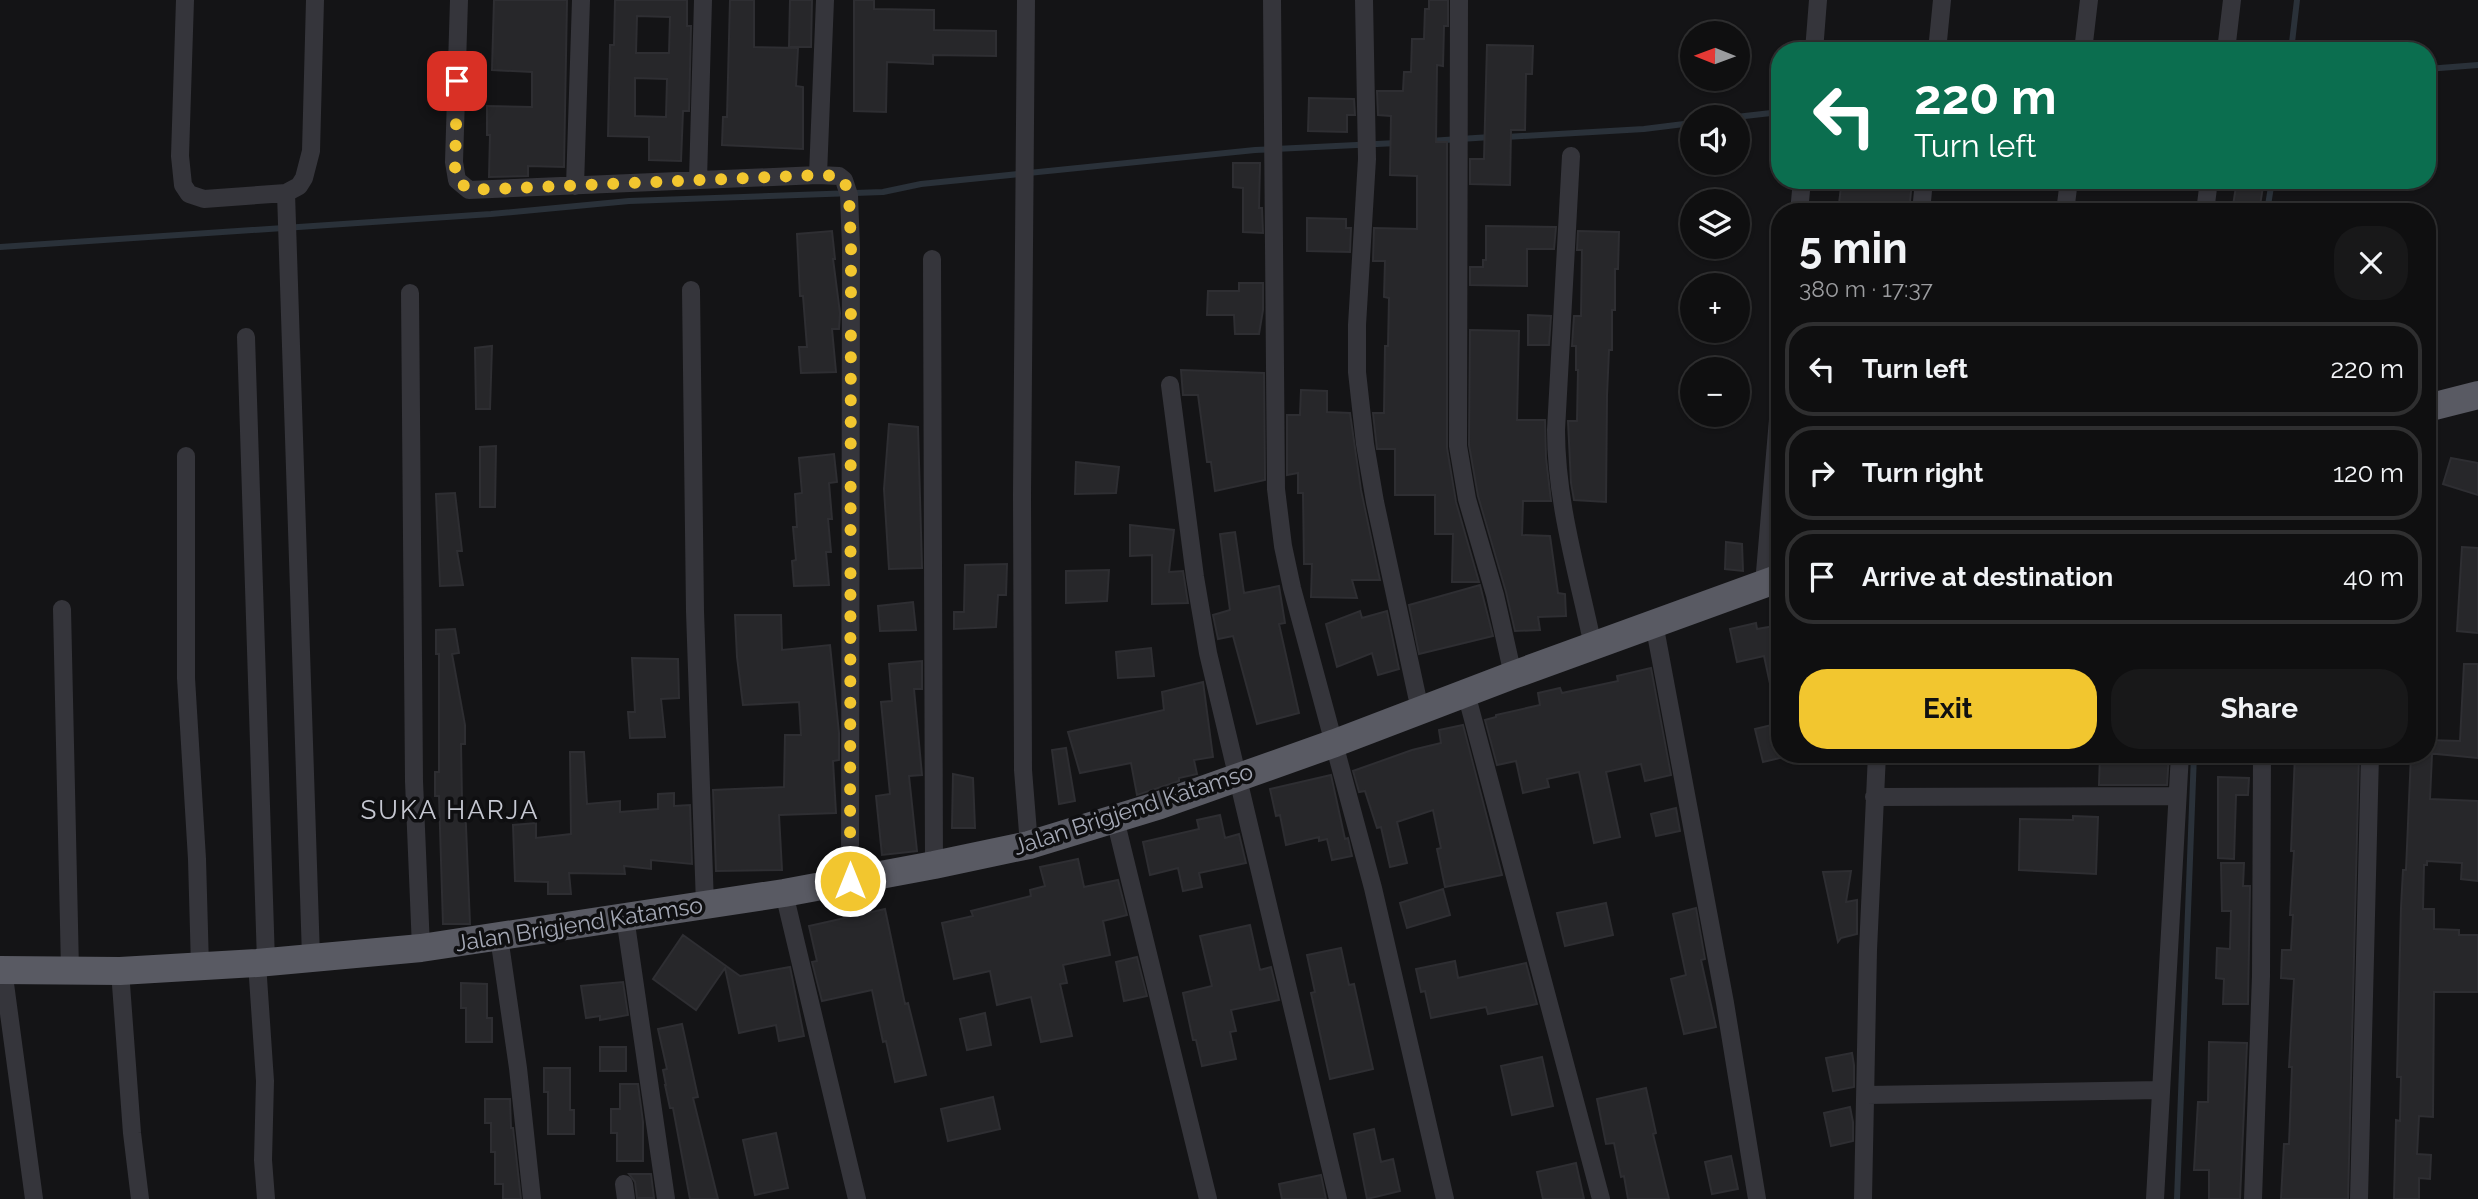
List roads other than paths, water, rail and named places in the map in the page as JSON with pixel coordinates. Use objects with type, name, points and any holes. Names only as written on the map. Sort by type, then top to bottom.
[{"type":"highway","points":[[2436,406],[2478,395]]},
{"type":"highway","name":"Jalan Brigjend Katamso","points":[[2,970],[120,971],[200,967],[421,948],[784,893],[1029,845],[1115,819],[1335,743],[1771,581]]},
{"type":"street","points":[[185,0],[180,156],[183,185],[189,194],[204,199],[286,201]]},
{"type":"street","points":[[311,957],[286,201],[299,186],[310,160],[315,0]]},
{"type":"street","points":[[459,0],[454,162],[457,180],[469,190],[818,175],[839,176],[844,180],[849,195],[851,247],[850,881]]},
{"type":"street","points":[[575,186],[581,0]]},
{"type":"street","points":[[698,180],[703,0]]},
{"type":"street","points":[[818,175],[825,0]]},
{"type":"street","points":[[1026,0],[1021,495],[1023,770],[1029,845]]},
{"type":"street","points":[[1272,0],[1276,489],[1283,547],[1373,888],[1445,1199]]},
{"type":"street","points":[[1364,0],[1367,159],[1357,325],[1358,386],[1375,502],[1420,710]]},
{"type":"street","points":[[1459,0],[1458,446],[1467,499],[1495,595],[1513,675]]},
{"type":"street","points":[[1815,42],[1818,0]]},
{"type":"street","points":[[1938,42],[1942,0]]},
{"type":"street","points":[[2085,42],[2089,0]]},
{"type":"street","points":[[2227,42],[2232,0]]},
{"type":"street","points":[[1571,156],[1556,464],[1559,491],[1593,646]]},
{"type":"street","points":[[932,259],[934,865]]},
{"type":"street","points":[[691,290],[695,611],[705,905]]},
{"type":"street","points":[[410,293],[414,781],[421,948]]},
{"type":"street","points":[[246,337],[266,1199]]},
{"type":"street","points":[[1170,385],[1203,628],[1338,1199]]},
{"type":"street","points":[[186,456],[186,678],[197,859],[200,967]]},
{"type":"street","points":[[62,610],[70,970]]},
{"type":"street","points":[[1654,623],[1725,1003],[1757,1199]]},
{"type":"street","points":[[1466,693],[1601,1199]]},
{"type":"street","points":[[1863,1199],[1868,950],[1876,763]]},
{"type":"street","points":[[2155,1199],[2179,763]]},
{"type":"street","points":[[2253,1199],[2262,976],[2262,763]]},
{"type":"street","points":[[2359,1199],[2370,763]]},
{"type":"street","points":[[1874,797],[2177,796]]},
{"type":"street","points":[[1115,819],[1208,1199]]},
{"type":"street","points":[[784,893],[857,1199]]},
{"type":"street","points":[[625,917],[666,1199]]},
{"type":"street","points":[[499,937],[518,1068],[532,1199]]},
{"type":"street","points":[[2,970],[34,1199]]},
{"type":"street","points":[[120,971],[132,1133],[140,1199]]},
{"type":"street","points":[[1867,1095],[2160,1090]]},
{"type":"waterway","points":[[2292,42],[2297,0]]},
{"type":"waterway","points":[[2436,68],[2478,65]]},
{"type":"waterway","points":[[1750,115],[1771,113]]},
{"type":"waterway","points":[[1506,137],[1680,124]]},
{"type":"waterway","points":[[1429,141],[1491,137]]},
{"type":"waterway","points":[[0,247],[491,214],[629,201],[883,192],[921,184],[1255,150],[1397,143]]},
{"type":"waterway","points":[[2268,203],[2271,189]]},
{"type":"waterway","points":[[2177,1199],[2194,763]]},
{"type":"district","name":"SUKA HARJA","points":[[450,810]]}]
